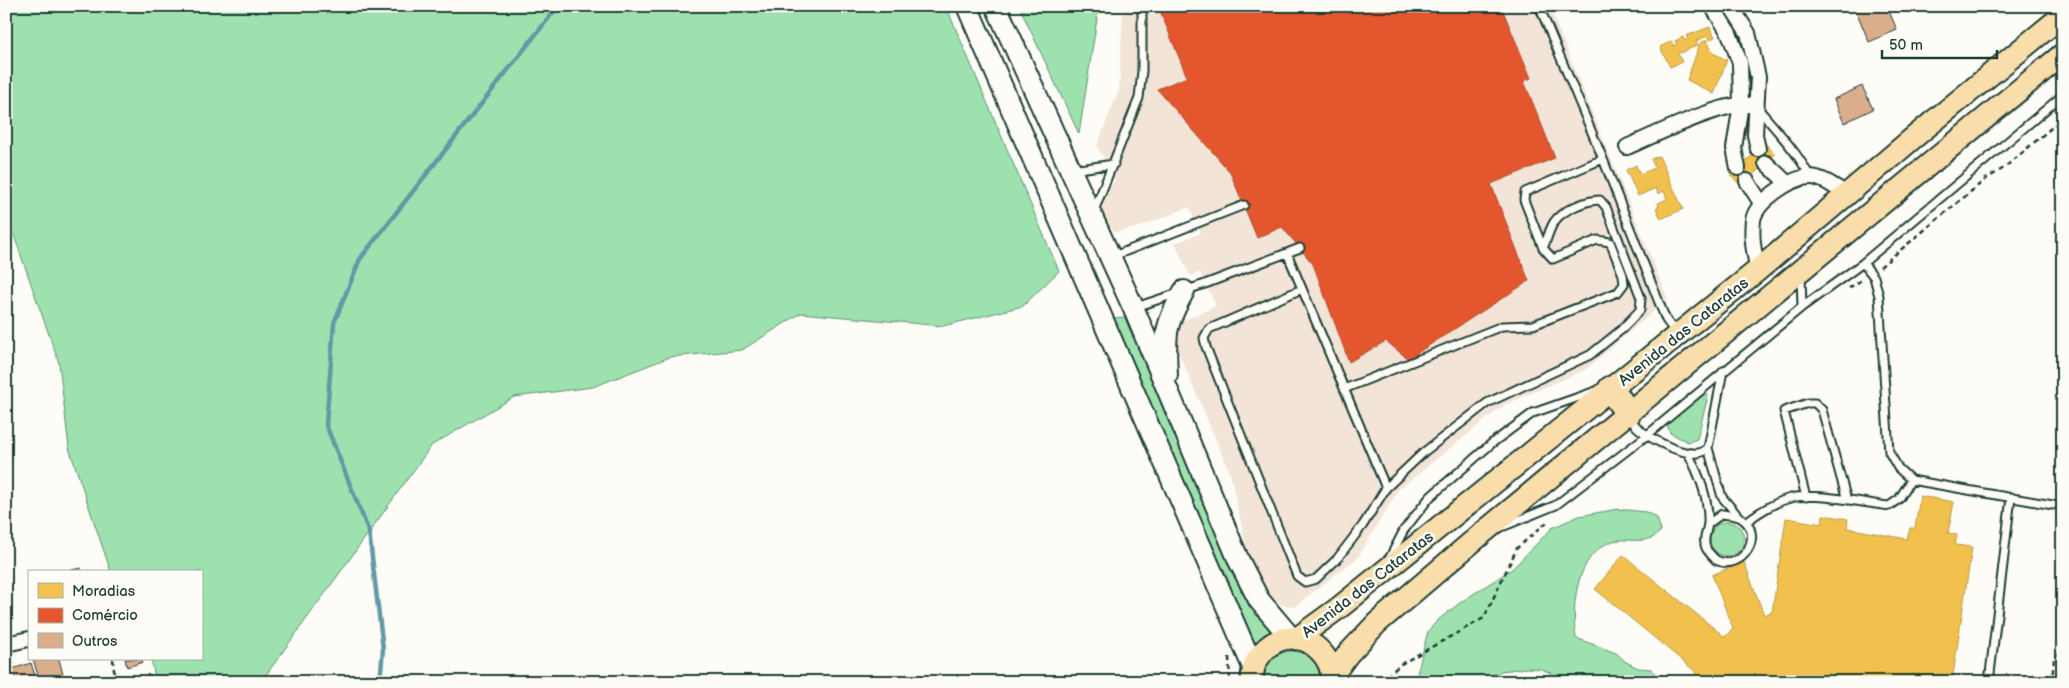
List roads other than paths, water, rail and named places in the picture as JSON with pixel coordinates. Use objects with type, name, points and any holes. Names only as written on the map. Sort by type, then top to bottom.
[{"type":"highway","points":[[1611,389],[1628,413]]},
{"type":"main road","name":"Avenida das Cataratas","points":[[1252,678],[1264,650],[1281,640],[1294,639],[1381,574],[1758,270],[2063,15]]},
{"type":"main road","name":"Avenida das Cataratas","points":[[1332,679],[1348,654],[1377,623],[1479,536],[2063,54]]},
{"type":"main road","points":[[1294,639],[1319,649],[1326,657],[1332,679]]},
{"type":"street","points":[[967,6],[1062,225],[1252,678]]},
{"type":"street","points":[[996,6],[1133,307],[1239,561],[1260,600],[1294,639]]},
{"type":"street","points":[[1712,6],[1729,33],[1740,63],[1741,104],[1734,148],[1738,168]]},
{"type":"street","points":[[1731,6],[1748,33],[1758,77],[1755,135],[1758,149]]},
{"type":"street","points":[[1627,147],[1723,108],[1741,104],[1756,106]]},
{"type":"street","points":[[1766,163],[1788,184]]},
{"type":"street","points":[[1758,270],[1752,242],[1754,218],[1761,203],[1788,184],[1810,177],[1832,185],[1846,195]]},
{"type":"street","points":[[1747,181],[1761,203]]},
{"type":"street","points":[[1062,225],[1078,252],[1104,305],[1113,309],[1133,307]]},
{"type":"street","points":[[1168,392],[1165,335],[1170,317],[1184,291]]},
{"type":"street","points":[[6,644],[28,639]]},
{"type":"lane","points":[[1092,216],[1139,98],[1142,71],[1142,6]]},
{"type":"lane","points":[[1539,6],[1603,158],[1666,320],[1678,335]]},
{"type":"lane","points":[[1479,536],[1556,505],[1646,436],[1802,307],[1863,263],[2063,95]]},
{"type":"lane","points":[[1756,106],[1783,138],[1805,167],[1810,177]]},
{"type":"lane","points":[[1344,389],[1502,326],[1533,326],[1618,292],[1624,284],[1623,275],[1610,242],[1598,240],[1553,259],[1544,248],[1524,200],[1525,192],[1603,158]]},
{"type":"lane","points":[[1071,170],[1114,164]]},
{"type":"lane","points":[[1302,289],[1209,329],[1204,338],[1297,576],[1305,582],[1316,579],[1337,559],[1363,525],[1386,488],[1424,452],[1487,403],[1590,355],[1621,330],[1640,310],[1641,298],[1606,207],[1600,200],[1593,200],[1562,214],[1554,222],[1544,248]]},
{"type":"lane","points":[[1110,257],[1244,205]]},
{"type":"lane","points":[[1133,307],[1184,291],[1300,248]]},
{"type":"lane","points":[[1287,253],[1386,488]]},
{"type":"lane","points":[[1863,263],[1874,277],[1879,296],[1889,452],[1898,468],[1911,480],[2053,504]]},
{"type":"lane","points":[[1801,271],[1802,307]]},
{"type":"lane","points":[[1723,371],[1708,448],[1722,497],[1746,522],[1750,530],[1750,547],[1746,554],[1732,562],[1717,560],[1706,548],[1704,532],[1708,524],[1722,514],[1739,516]]},
{"type":"lane","points":[[1381,574],[1404,530],[1430,497],[1491,444],[1533,413],[1593,392],[1611,389]]},
{"type":"lane","points":[[1806,497],[1784,412],[1808,403],[1815,403],[1822,410],[1847,500]]},
{"type":"lane","points":[[1628,413],[1631,421],[1646,436],[1688,453],[1700,453],[1708,448]]},
{"type":"lane","points":[[1688,453],[1703,486],[1708,524]]},
{"type":"lane","points":[[1746,522],[1763,509],[1792,497],[1847,500],[1888,506],[1899,499],[1911,480]]},
{"type":"lane","points":[[1989,682],[2011,497]]},
{"type":"waterway","points":[[380,682],[383,649],[369,532],[326,425],[334,323],[360,259],[558,6]]}]
